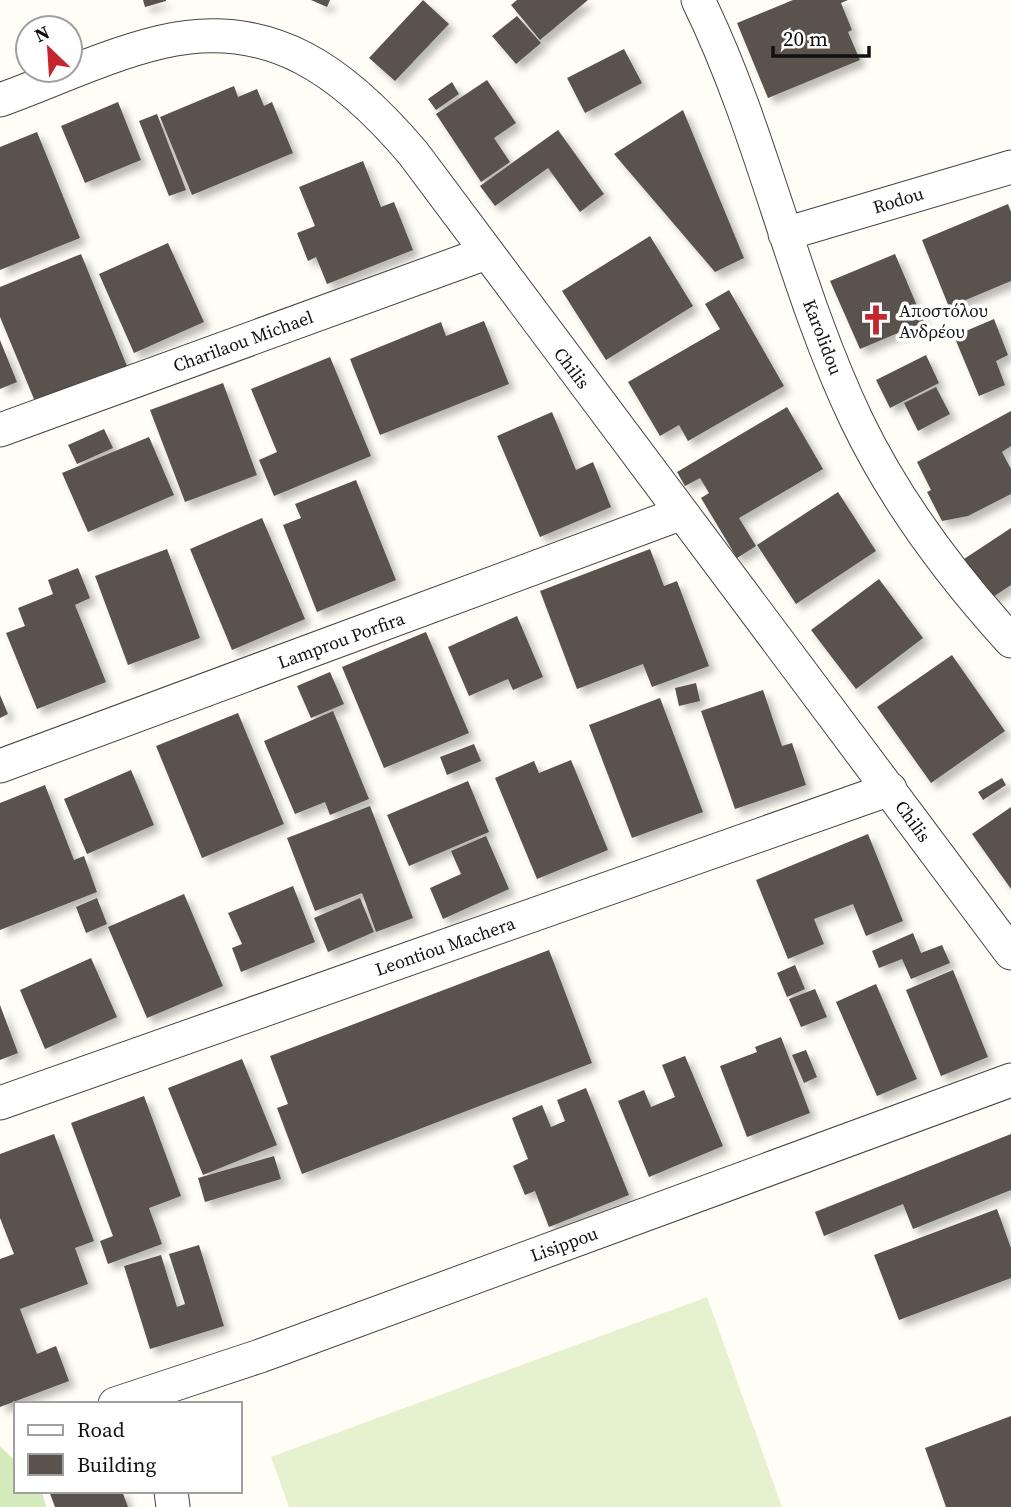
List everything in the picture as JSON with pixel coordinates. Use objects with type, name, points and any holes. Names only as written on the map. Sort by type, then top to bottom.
[{"type":"street","name":"Karolidou","points":[[698,0],[728,70],[836,372],[878,463],[908,512],[956,576],[1011,641]]},
{"type":"street","name":"Chilis","points":[[0,100],[161,42],[214,36],[287,48],[311,60],[373,108],[413,153],[1011,953]]},
{"type":"street","name":"Rodou","points":[[785,234],[1011,167]]},
{"type":"street","name":"Charilaou Michael","points":[[0,430],[486,253]]},
{"type":"street","name":"Lamprou Porfira","points":[[0,766],[682,513]]},
{"type":"street","name":"Leontiou Machera","points":[[0,1103],[890,789]]},
{"type":"street","name":"Lisippou","points":[[127,1402],[163,1396],[260,1356],[1011,1080]]},
{"type":"green space","points":[[707,1297],[782,1507],[289,1507],[271,1457]]},
{"type":"green space","points":[[0,1446],[14,1460],[14,1493],[42,1493],[46,1507],[0,1507]]},
{"type":"building","points":[[143,0],[166,0],[166,1],[145,7]]},
{"type":"building","points":[[311,0],[330,0],[327,7]]},
{"type":"building","points":[[423,0],[449,24],[395,81],[369,58]]},
{"type":"building","points":[[517,0],[588,0],[540,40],[511,5]]},
{"type":"building","points":[[793,0],[848,0],[841,3],[852,30],[848,32],[860,60],[768,98],[737,23]]},
{"type":"building","points":[[517,16],[541,43],[516,64],[492,36]]},
{"type":"building","points":[[624,49],[642,83],[585,113],[567,78]]},
{"type":"building","points":[[487,80],[516,123],[494,138],[510,162],[481,182],[436,114]]},
{"type":"building","points":[[452,82],[459,94],[436,110],[428,99]]},
{"type":"building","points":[[234,86],[238,97],[257,89],[264,106],[272,102],[293,153],[192,195],[160,117]]},
{"type":"building","points":[[118,102],[141,160],[85,183],[61,126]]},
{"type":"building","points":[[683,110],[744,258],[715,272],[614,154]]},
{"type":"building","points":[[157,114],[186,190],[169,196],[139,121]]},
{"type":"building","points":[[558,130],[604,194],[580,212],[548,168],[495,206],[480,186]]},
{"type":"building","points":[[37,132],[80,238],[0,270],[0,147]]},
{"type":"building","points":[[363,161],[381,207],[394,202],[413,250],[327,284],[316,257],[308,261],[297,233],[315,226],[299,187]]},
{"type":"building","points":[[1008,204],[1011,212],[1011,281],[949,307],[922,240]]},
{"type":"building","points":[[650,236],[693,306],[606,360],[562,291]]},
{"type":"building","points":[[168,243],[204,322],[134,353],[99,274]]},
{"type":"building","points":[[81,254],[127,366],[36,404],[0,317],[0,287]]},
{"type":"building","points":[[895,254],[924,322],[860,349],[830,281]]},
{"type":"building","points":[[729,290],[784,386],[688,441],[679,425],[660,436],[628,382],[720,329],[705,304]]},
{"type":"building","points":[[994,319],[1008,355],[996,361],[1005,385],[979,396],[954,336]]},
{"type":"building","points":[[484,321],[509,384],[380,435],[350,359],[441,322],[446,336]]},
{"type":"building","points":[[0,340],[17,382],[0,389]]},
{"type":"building","points":[[926,355],[939,383],[890,408],[876,380]]},
{"type":"building","points":[[330,357],[371,456],[274,496],[259,460],[277,452],[251,389]]},
{"type":"building","points":[[223,383],[257,475],[185,502],[150,410]]},
{"type":"building","points":[[936,387],[950,414],[918,431],[904,403]]},
{"type":"building","points":[[787,407],[823,469],[739,518],[756,546],[737,558],[701,498],[709,493],[700,478],[685,486],[677,472]]},
{"type":"building","points":[[1011,411],[1011,446],[1002,452],[1011,469],[1011,494],[968,516],[942,521],[927,492],[931,490],[917,462]]},
{"type":"building","points":[[552,412],[576,470],[593,462],[611,507],[540,537],[497,436]]},
{"type":"building","points":[[104,429],[113,448],[77,464],[68,445]]},
{"type":"building","points":[[149,437],[174,495],[88,532],[62,473]]},
{"type":"building","points":[[356,480],[396,580],[317,612],[283,525],[301,518],[295,504]]},
{"type":"building","points":[[838,492],[876,551],[796,604],[757,545]]},
{"type":"building","points":[[262,518],[305,619],[232,650],[190,549]]},
{"type":"building","points":[[1011,528],[1011,585],[990,599],[964,559]]},
{"type":"building","points":[[167,549],[200,638],[128,665],[95,576]]},
{"type":"building","points":[[650,549],[664,586],[677,581],[709,666],[652,687],[643,664],[577,689],[540,591]]},
{"type":"building","points":[[78,568],[90,598],[75,605],[106,682],[37,709],[6,633],[25,626],[18,608],[53,594],[48,580]]},
{"type":"building","points":[[879,579],[923,638],[856,689],[811,630]]},
{"type":"building","points":[[517,616],[543,677],[513,690],[508,679],[469,696],[448,647]]},
{"type":"building","points":[[426,632],[469,733],[384,768],[342,667]]},
{"type":"building","points":[[952,655],[1005,731],[931,783],[877,707]]},
{"type":"building","points":[[330,672],[344,704],[311,718],[297,686]]},
{"type":"building","points":[[696,683],[700,701],[679,706],[675,688]]},
{"type":"building","points":[[763,690],[782,746],[792,743],[806,785],[735,809],[701,711]]},
{"type":"building","points":[[0,695],[8,714],[0,718]]},
{"type":"building","points":[[660,698],[703,812],[632,838],[589,725]]},
{"type":"building","points":[[333,711],[369,799],[330,815],[325,802],[295,814],[264,741]]},
{"type":"building","points":[[238,713],[284,824],[202,858],[156,746]]},
{"type":"building","points":[[474,744],[481,761],[447,775],[440,757]]},
{"type":"building","points":[[571,760],[608,850],[537,879],[495,778],[534,761],[539,773]]},
{"type":"building","points":[[131,770],[154,825],[87,854],[64,799]]},
{"type":"building","points":[[1002,778],[1006,785],[983,800],[978,792]]},
{"type":"building","points":[[468,781],[489,832],[409,866],[387,815]]},
{"type":"building","points":[[45,785],[74,860],[84,856],[97,892],[0,930],[0,803]]},
{"type":"building","points":[[370,806],[413,918],[376,932],[362,893],[315,911],[287,838]]},
{"type":"building","points":[[1011,807],[1011,889],[972,834]]},
{"type":"building","points":[[868,834],[903,921],[866,936],[853,904],[814,919],[824,944],[788,959],[756,880]]},
{"type":"building","points":[[486,836],[509,889],[443,919],[430,888],[461,874],[451,851]]},
{"type":"building","points":[[293,886],[315,942],[241,972],[232,948],[242,944],[228,913]]},
{"type":"building","points":[[184,894],[223,986],[147,1018],[108,927]]},
{"type":"building","points":[[97,898],[107,924],[86,933],[76,907]]},
{"type":"building","points":[[360,898],[374,932],[328,952],[314,918]]},
{"type":"building","points":[[913,933],[921,953],[942,945],[950,963],[911,979],[902,959],[879,968],[872,951]]},
{"type":"building","points":[[549,950],[592,1063],[302,1174],[277,1108],[288,1104],[270,1056]]},
{"type":"building","points":[[91,958],[117,1017],[45,1049],[20,990]]},
{"type":"building","points":[[795,965],[805,989],[787,997],[777,973]]},
{"type":"building","points":[[953,970],[988,1057],[941,1076],[906,990]]},
{"type":"building","points":[[876,984],[917,1079],[877,1096],[836,1002]]},
{"type":"building","points":[[815,989],[827,1017],[801,1027],[789,999]]},
{"type":"building","points":[[0,1005],[18,1053],[0,1060]]},
{"type":"building","points":[[781,1037],[810,1113],[747,1137],[720,1066],[757,1052],[755,1047]]},
{"type":"building","points":[[806,1050],[817,1077],[804,1083],[792,1055]]},
{"type":"building","points":[[685,1056],[723,1146],[649,1177],[618,1101],[644,1090],[651,1107],[675,1097],[662,1065]]},
{"type":"building","points":[[242,1059],[277,1145],[203,1175],[168,1088]]},
{"type":"building","points":[[586,1088],[629,1195],[549,1227],[535,1191],[525,1195],[513,1166],[528,1159],[512,1118],[542,1105],[551,1127],[565,1121],[557,1100]]},
{"type":"building","points":[[144,1096],[181,1196],[149,1208],[162,1244],[108,1264],[100,1241],[113,1236],[71,1123]]},
{"type":"building","points":[[54,1134],[94,1241],[75,1248],[88,1284],[20,1309],[37,1354],[56,1346],[69,1381],[0,1407],[0,1259],[14,1254],[0,1218],[0,1154]]},
{"type":"building","points":[[1011,1134],[1011,1190],[913,1229],[903,1204],[824,1236],[815,1212]]},
{"type":"building","points":[[274,1156],[281,1179],[205,1202],[198,1178]]},
{"type":"building","points":[[997,1209],[1011,1248],[1011,1278],[899,1320],[874,1255]]},
{"type":"building","points":[[199,1245],[224,1326],[150,1349],[124,1266],[161,1255],[177,1307],[185,1304],[169,1254]]},
{"type":"building","points":[[1011,1416],[1011,1507],[946,1507],[925,1448]]},
{"type":"building","points":[[50,1493],[123,1493],[128,1507],[55,1507]]},
{"type":"place","name":"Αποστόλου Ανδρέου","points":[[876,320]]}]
